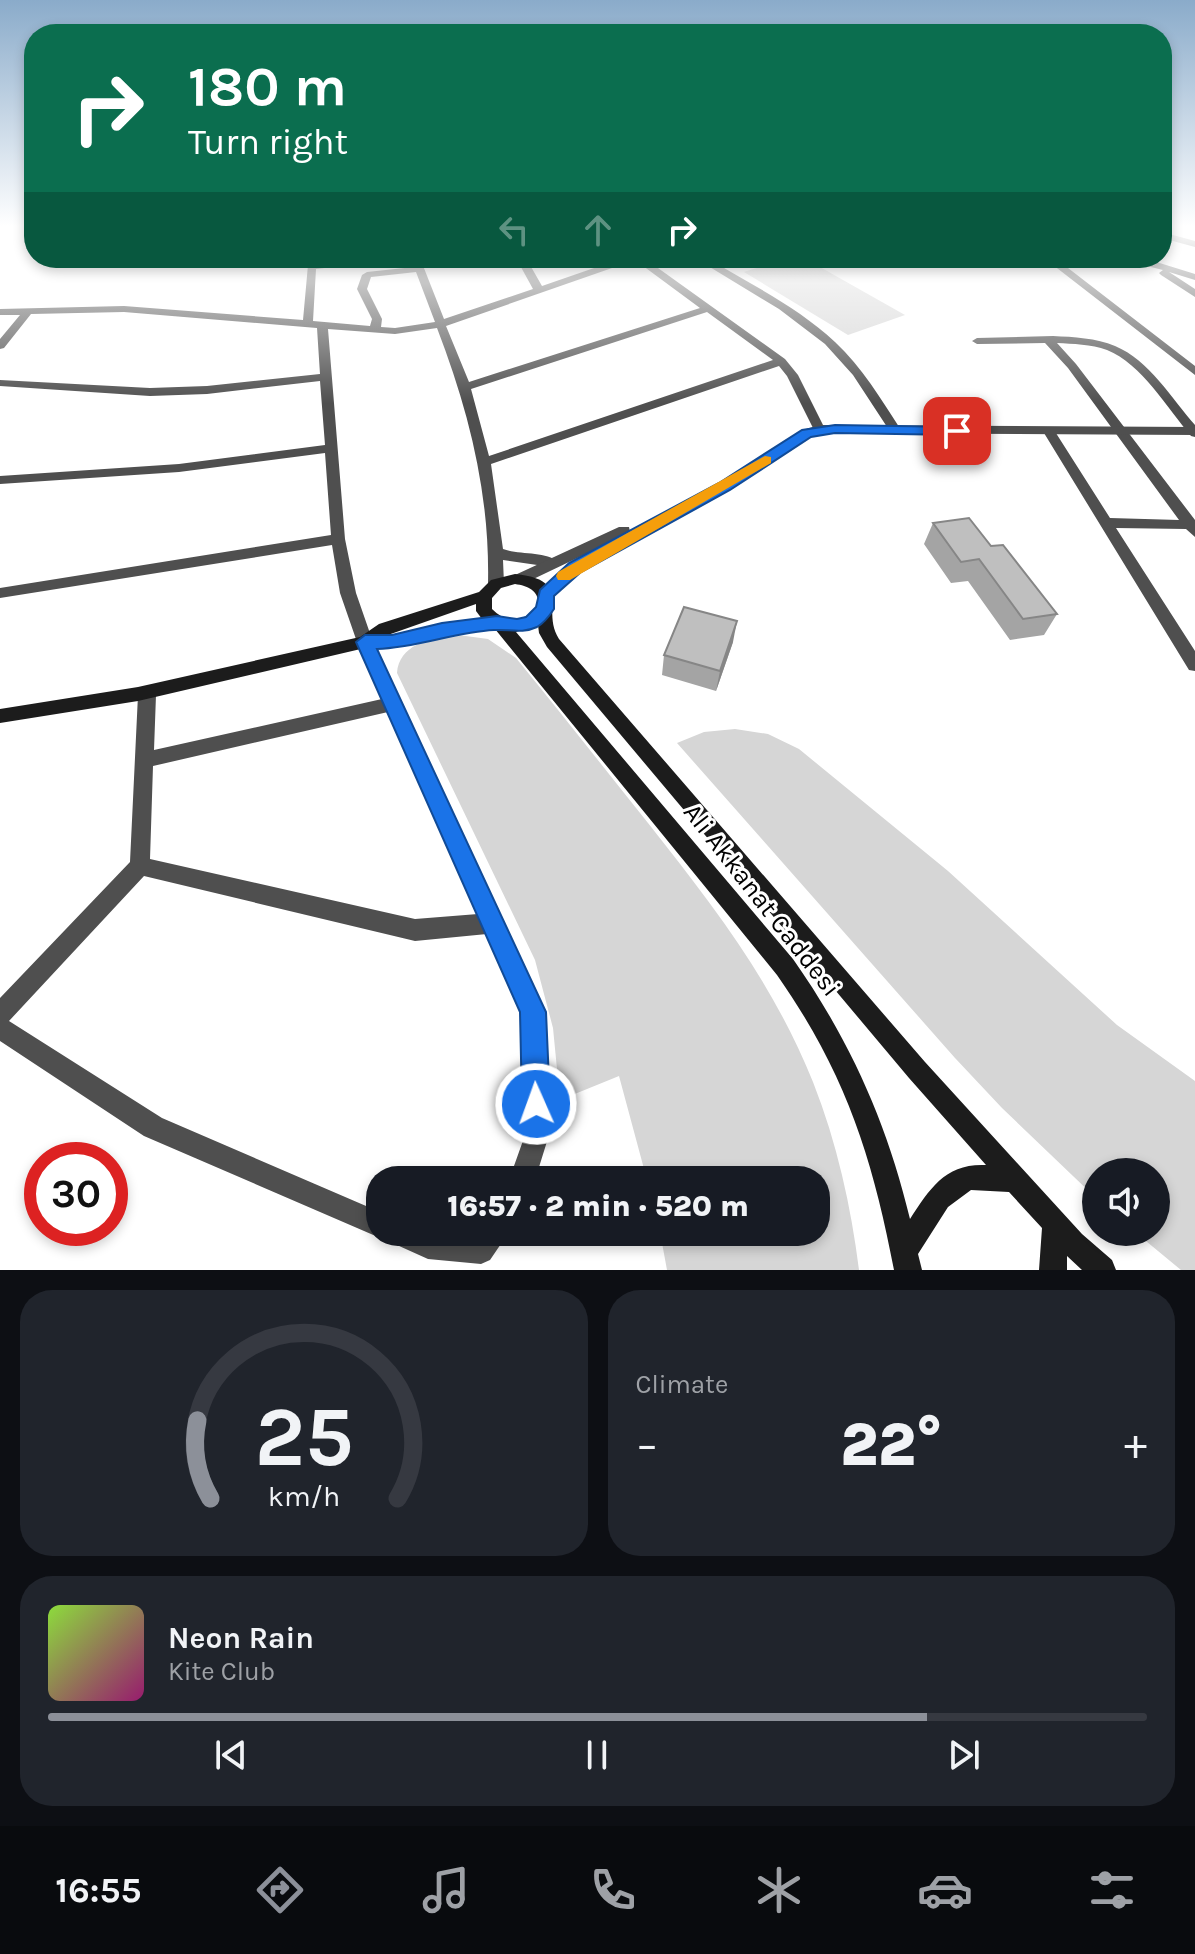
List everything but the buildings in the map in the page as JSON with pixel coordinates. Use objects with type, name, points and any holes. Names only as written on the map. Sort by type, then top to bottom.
[{"type":"main road","points":[[0,716],[75,708],[147,695],[365,642],[392,642],[442,630],[528,624],[546,602],[534,583],[520,579],[496,584],[484,596],[385,628],[365,642]]},
{"type":"main road","points":[[484,596],[484,611],[499,624]]},
{"type":"main road","name":"Ali Akkanat Caddesi","points":[[546,602],[547,633],[553,643],[907,1058],[1055,1224],[1102,1270]]},
{"type":"main road","name":"Ali Akkanat Caddesi","points":[[499,624],[785,967],[826,1028],[858,1097],[911,1264]]},
{"type":"main road","points":[[911,1264],[939,1198],[967,1177],[1015,1179]]},
{"type":"main road","points":[[1053,1270],[1055,1224]]},
{"type":"street","points":[[312,285],[315,324],[326,377],[338,539],[348,593],[365,642],[533,1012],[537,1135],[527,1166]]},
{"type":"street","points":[[363,285],[362,289],[377,319],[375,329]]},
{"type":"street","points":[[425,285],[465,387],[483,462],[497,552],[496,584]]},
{"type":"street","points":[[536,285],[539,290]]},
{"type":"street","points":[[0,312],[124,309],[395,331],[438,325],[553,285]]},
{"type":"street","points":[[675,285],[781,361],[792,375],[819,429]]},
{"type":"street","points":[[745,285],[831,343],[864,381],[895,430]]},
{"type":"street","points":[[1084,285],[1195,372]]},
{"type":"street","points":[[465,387],[709,308]]},
{"type":"street","points":[[0,346],[29,310]]},
{"type":"street","points":[[977,341],[1097,344],[1121,353],[1194,432]]},
{"type":"street","points":[[1049,341],[1072,366],[1193,528]]},
{"type":"street","points":[[483,462],[781,361]]},
{"type":"street","points":[[0,383],[150,392],[326,377]]},
{"type":"street","points":[[546,602],[575,568],[725,486],[807,433],[819,429],[1194,432]]},
{"type":"street","points":[[1050,433],[1195,665]]},
{"type":"street","points":[[0,480],[179,468],[332,448]]},
{"type":"street","points":[[520,579],[551,562],[725,486]]},
{"type":"street","points":[[1106,523],[1193,528]]},
{"type":"street","points":[[0,593],[338,539]]},
{"type":"street","points":[[497,552],[512,558],[551,562]]},
{"type":"street","points":[[0,1014],[140,866],[147,695]]},
{"type":"street","points":[[144,760],[393,704]]},
{"type":"street","points":[[140,866],[415,930],[493,923]]},
{"type":"street","points":[[0,1028],[153,1127],[366,1219]]},
{"type":"street","points":[[428,1246],[481,1251],[485,1246]]},
{"type":"shaded area","points":[[766,285],[852,285],[905,315],[848,335]]},
{"type":"shaded area","points":[[451,634],[488,639],[516,658],[673,854],[740,946],[797,1045],[822,1105],[842,1175],[859,1270],[667,1270],[663,1246],[830,1246],[830,1166],[643,1166],[619,1076],[560,1100],[553,1028],[535,960],[397,673],[403,656],[425,641]]},
{"type":"shaded area","points":[[735,729],[768,734],[799,749],[948,871],[1117,1025],[1195,1081],[1195,1270],[1181,1270],[1152,1246],[1170,1246],[1170,1158],[1082,1158],[1082,1185],[955,1058],[677,743],[704,732]]},
{"type":"slow traffic","points":[[564,576],[725,486],[765,460]]},
{"type":"route","points":[[536,1104],[533,1012],[365,642],[392,642],[442,630],[497,623],[517,626],[532,622],[545,609],[546,594],[575,568],[725,486],[807,433],[819,429],[957,431]]}]
